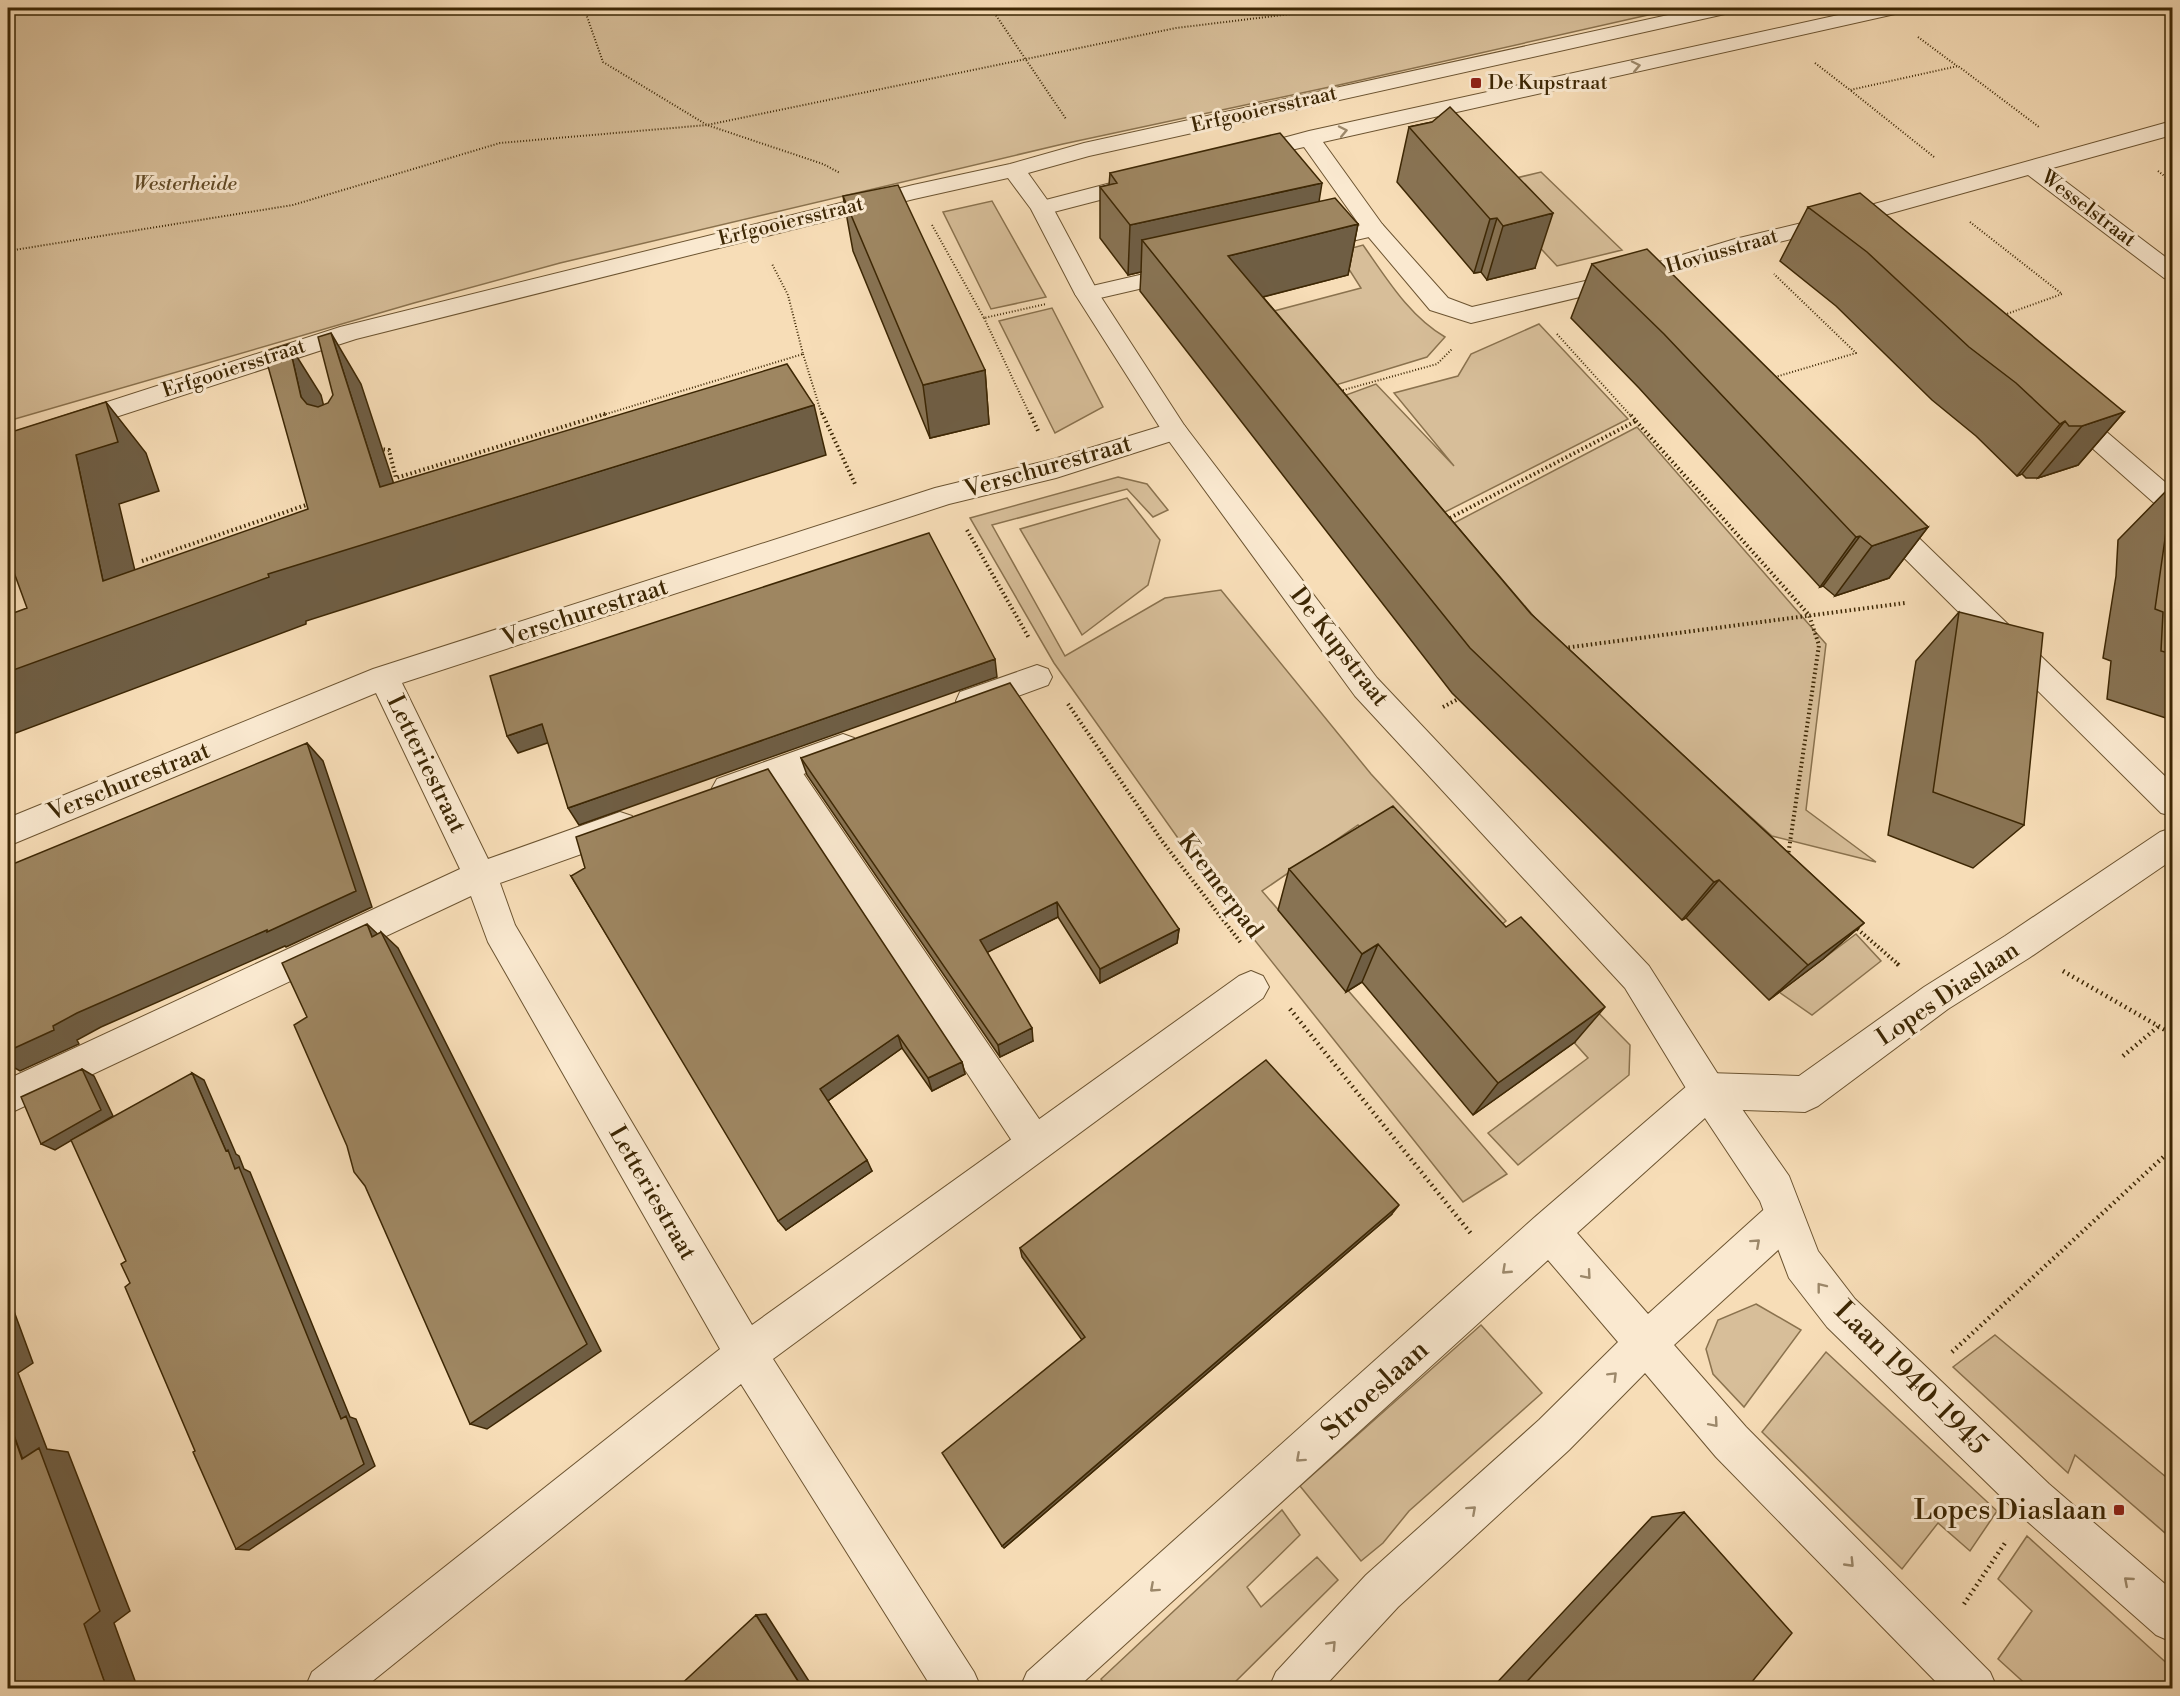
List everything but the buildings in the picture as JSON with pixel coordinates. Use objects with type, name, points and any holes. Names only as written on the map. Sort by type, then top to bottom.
[{"type":"street","name":"Erfgooiersstraat","points":[[8,443],[325,351],[756,231],[913,192],[1014,170],[1084,150],[1725,8]]},
{"type":"street","name":"Erfgooiersstraat","points":[[1274,147],[1888,9]]},
{"type":"street","name":"Hoviusstraat","points":[[1471,315],[1634,277],[1743,244],[1837,221],[2172,128]]},
{"type":"street","points":[[1309,138],[1374,229],[1439,304],[1471,315]]},
{"type":"street","name":"Wesselstraat","points":[[2032,167],[2172,273]]},
{"type":"street","name":"De Kupstraat","points":[[1014,170],[1042,208],[1087,294],[1175,431],[1366,687],[1637,977],[1708,1091]]},
{"type":"street","points":[[1042,208],[1158,177]]},
{"type":"street","points":[[1837,221],[1863,242]]},
{"type":"street","points":[[1634,277],[1658,300]]},
{"type":"street","points":[[2048,396],[2172,503]]},
{"type":"street","name":"Verschurestraat","points":[[8,832],[384,677],[945,495],[1056,468],[1175,431]]},
{"type":"street","points":[[1857,495],[2172,803]]},
{"type":"street","name":"Letteriestraat","points":[[384,677],[480,876],[500,931],[746,1354],[958,1689]]},
{"type":"street","points":[[949,709],[1037,677]]},
{"type":"street","points":[[704,796],[871,737]]},
{"type":"street","points":[[8,1097],[480,876],[648,816]]},
{"type":"street","name":"Lopes Diaslaan","points":[[1708,1091],[1805,1094],[1936,998],[2017,947],[2172,842]]},
{"type":"street","points":[[328,1689],[746,1354],[1251,987]]},
{"type":"street","name":"Laan 1940-1945","points":[[1708,1091],[1775,1190],[1803,1264],[1841,1313],[2034,1499],[2172,1619]]},
{"type":"street","name":"Stroeslaan","points":[[1043,1689],[1549,1231],[1708,1091]]},
{"type":"street","points":[[1292,1689],[1382,1591],[1554,1435],[1646,1343],[1785,1217]]},
{"type":"street","points":[[1549,1231],[1731,1442],[1974,1689]]},
{"type":"lane","points":[[1294,247],[1374,229]]},
{"type":"lane","points":[[1087,294],[1202,268]]},
{"type":"lane","points":[[783,769],[1035,1144]]},
{"type":"path","points":[[584,8],[603,62],[706,125],[823,164],[846,176],[877,201]]},
{"type":"path","points":[[991,8],[1028,59],[1084,150]]},
{"type":"path","points":[[8,251],[293,205],[500,143],[706,125],[1176,28],[1340,8]]},
{"type":"path","points":[[1888,9],[1958,66],[2076,154]]},
{"type":"path","points":[[1958,66],[1850,90],[1969,184]]},
{"type":"path","points":[[913,192],[984,318],[1056,468]]},
{"type":"path","points":[[1935,194],[2062,294],[2000,316]]},
{"type":"path","points":[[756,231],[788,295],[809,381],[825,424],[873,520]]},
{"type":"path","points":[[1743,244],[1856,353],[1768,380]]},
{"type":"path","points":[[984,318],[1087,294]]},
{"type":"path","points":[[1528,302],[1809,615],[1819,645],[1786,865]]},
{"type":"path","points":[[1342,400],[1335,391],[1437,364],[1462,339],[1471,315]]},
{"type":"path","points":[[385,481],[803,354]]},
{"type":"path","points":[[1440,523],[1636,421]]},
{"type":"path","points":[[369,448],[388,450],[396,478]]},
{"type":"path","points":[[945,495],[1032,645]]},
{"type":"path","points":[[142,561],[310,504]]},
{"type":"path","points":[[1561,648],[1960,596]]},
{"type":"path","points":[[1404,728],[1466,695]]},
{"type":"path","name":"Kremerpad","points":[[1066,702],[1162,841],[1242,945]]},
{"type":"path","points":[[1848,920],[1936,998]]},
{"type":"path","points":[[2017,947],[2172,1034]]},
{"type":"path","points":[[1287,1005],[1446,1204],[1504,1272]]},
{"type":"path","points":[[2123,1056],[2159,1026]]},
{"type":"path","points":[[1916,1386],[2172,1149]]},
{"type":"path","points":[[1934,1650],[2034,1499]]},
{"type":"green space","name":"Westerheide","points":[[8,8],[1679,8],[1339,85],[1063,144],[560,263],[8,421]]},
{"type":"green space","points":[[1541,172],[1622,250],[1557,266],[1483,186]]},
{"type":"green space","points":[[992,201],[1046,297],[991,309],[943,212]]},
{"type":"green space","points":[[1363,245],[1410,308],[1420,319],[1445,337],[1427,357],[1336,385],[1274,311],[1361,288],[1338,252]]},
{"type":"green space","points":[[1052,308],[1103,407],[1055,433],[999,321]]},
{"type":"green space","points":[[1539,324],[1628,419],[1443,513],[1346,395],[1376,384],[1454,466],[1394,393],[1458,376],[1471,354]]},
{"type":"green space","points":[[1637,427],[1826,644],[1806,810],[1876,862],[1772,836],[1553,639],[1454,523]]},
{"type":"green space","points":[[1118,477],[1147,484],[1168,510],[1153,517],[1127,489],[992,525],[1065,656],[1165,598],[1221,590],[1371,774],[1506,921],[1482,941],[1358,825],[1262,891],[1507,1174],[1463,1202],[1214,889],[1054,663],[970,518]]},
{"type":"green space","points":[[1127,498],[1160,540],[1148,585],[1082,635],[1020,529]]},
{"type":"green space","points":[[1856,934],[1881,961],[1812,1015],[1779,992]]},
{"type":"green space","points":[[1522,935],[1630,1045],[1629,1075],[1518,1165],[1488,1133],[1588,1058],[1497,957]]},
{"type":"green space","points":[[1756,1304],[1801,1330],[1744,1407],[1713,1374],[1706,1349],[1718,1320]]},
{"type":"green space","points":[[1481,1325],[1542,1393],[1409,1511],[1383,1543],[1361,1561],[1300,1486]]},
{"type":"green space","points":[[1995,1335],[2172,1482],[2172,1539],[2075,1455],[2068,1473],[1953,1367]]},
{"type":"green space","points":[[1826,1352],[1997,1511],[1970,1551],[1938,1523],[1902,1569],[1762,1432]]},
{"type":"green space","points":[[1282,1510],[1300,1535],[1247,1587],[1261,1607],[1317,1557],[1338,1580],[1229,1688],[1107,1688],[1101,1679]]},
{"type":"green space","points":[[2027,1536],[2172,1668],[2172,1688],[2030,1688],[1998,1659],[2032,1611],[1998,1579]]},
{"type":"place","name":"De Kupstraat","points":[[1476,83]]},
{"type":"place","name":"Lopes Diaslaan","points":[[2119,1510]]}]
